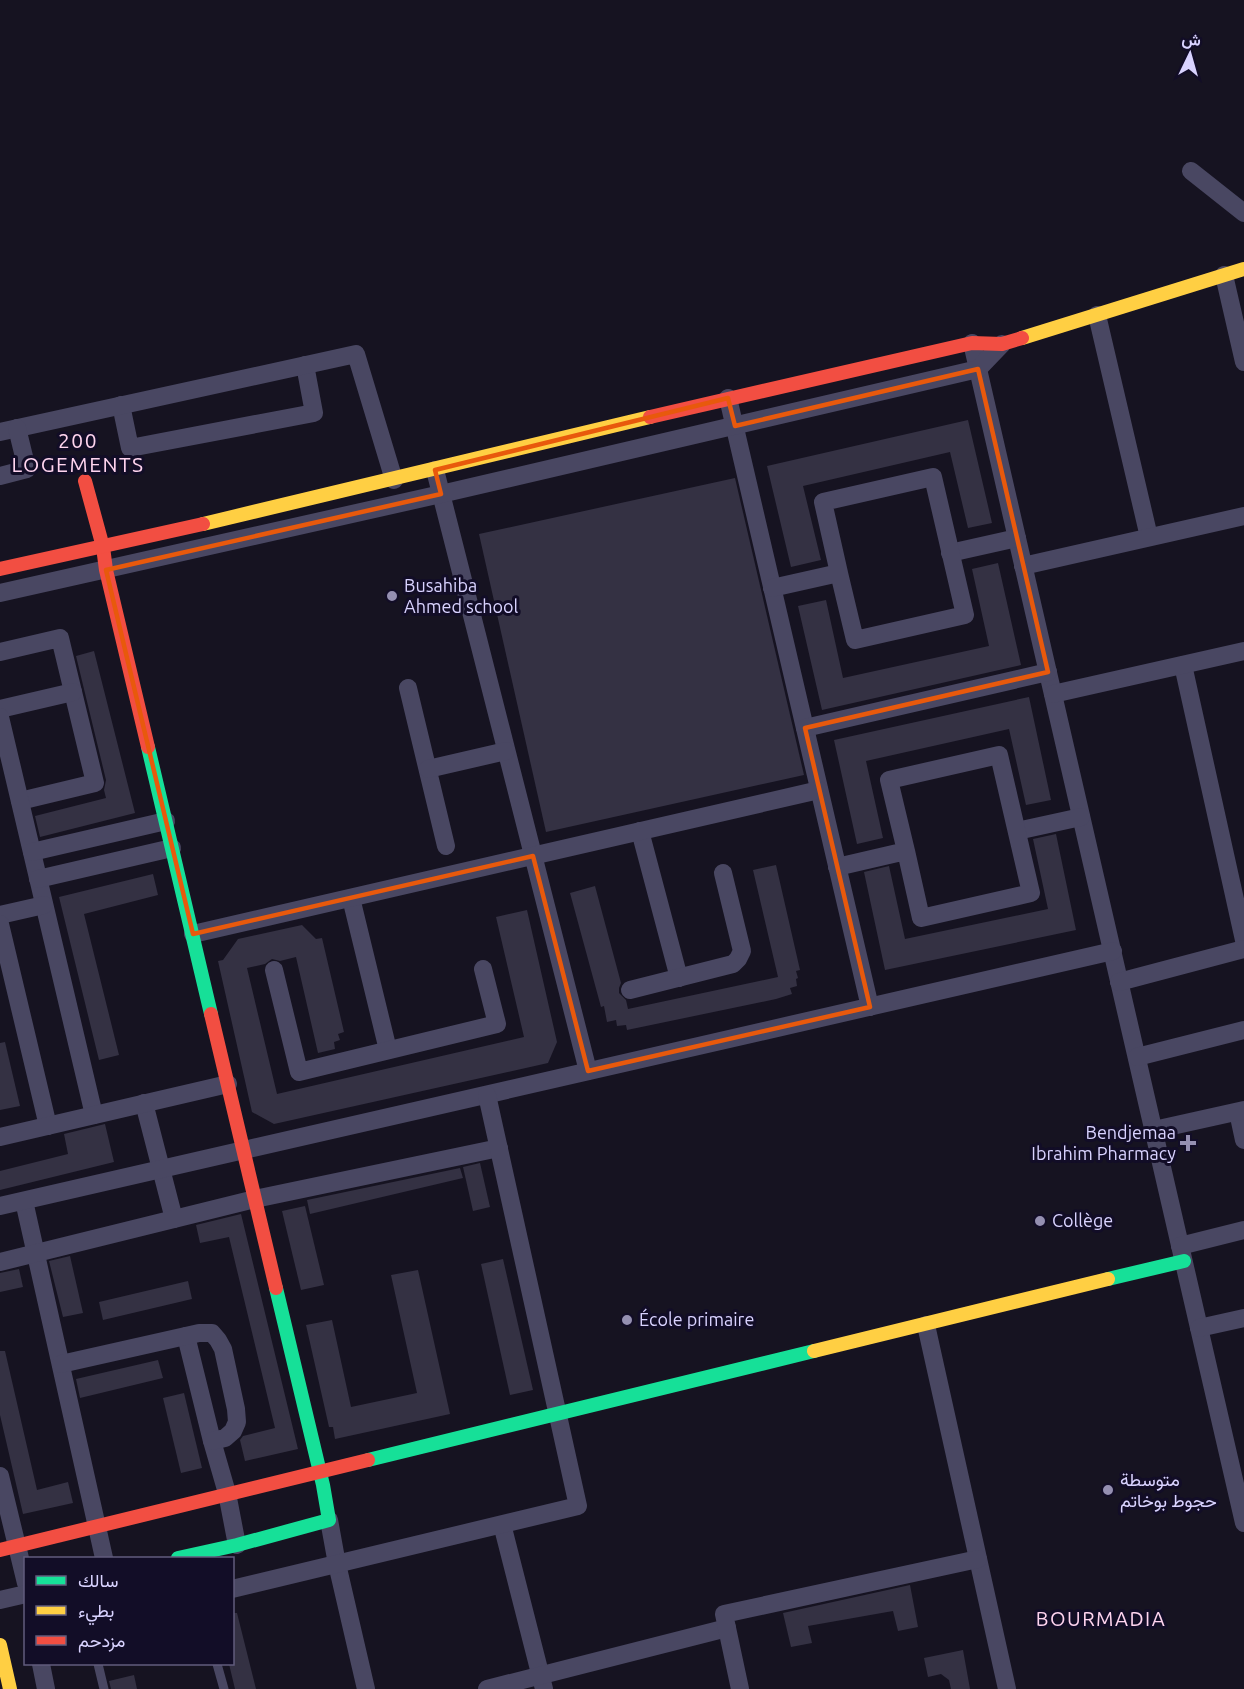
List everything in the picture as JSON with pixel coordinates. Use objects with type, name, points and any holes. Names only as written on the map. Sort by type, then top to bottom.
[{"type":"street","points":[[1191,171],[1244,213]]},
{"type":"street","points":[[0,569],[394,480],[729,398],[972,343],[1002,344],[1244,269]]},
{"type":"street","points":[[1224,274],[1244,362]]},
{"type":"street","points":[[1097,315],[1149,537]]},
{"type":"street","points":[[972,343],[1244,1522]]},
{"type":"street","points":[[0,593],[441,494],[978,369],[1002,344]]},
{"type":"street","points":[[0,476],[27,469],[9,430],[356,354],[394,480]]},
{"type":"street","points":[[121,405],[130,448],[314,413],[305,365]]},
{"type":"street","points":[[729,398],[870,1007]]},
{"type":"street","points":[[435,470],[588,1071]]},
{"type":"street","points":[[933,477],[964,615],[855,640],[839,573],[823,502],[933,477]]},
{"type":"street","points":[[85,481],[103,547],[106,570],[327,1502],[328,1520],[337,1564],[366,1689]]},
{"type":"street","points":[[1023,566],[1244,516]]},
{"type":"street","points":[[950,554],[1017,538]]},
{"type":"street","points":[[772,588],[839,573]]},
{"type":"street","points":[[0,652],[60,638],[95,783],[20,801]]},
{"type":"street","points":[[1053,694],[1244,651]]},
{"type":"street","points":[[1183,665],[1244,940]]},
{"type":"street","points":[[804,728],[1048,672]]},
{"type":"street","points":[[408,688],[446,846]]},
{"type":"street","points":[[0,709],[73,692]]},
{"type":"street","points":[[0,717],[5,764],[20,801],[94,1115]]},
{"type":"street","points":[[428,769],[506,751]]},
{"type":"street","points":[[999,755],[1031,893],[921,918],[906,851],[889,780],[999,755]]},
{"type":"street","points":[[193,934],[819,790]]},
{"type":"street","points":[[1017,831],[1081,817]]},
{"type":"street","points":[[32,852],[166,821]]},
{"type":"street","points":[[640,831],[679,978]]},
{"type":"street","points":[[38,879],[172,848]]},
{"type":"street","points":[[837,867],[906,851]]},
{"type":"street","points":[[630,990],[733,964],[738,959],[742,951],[723,873]]},
{"type":"street","points":[[351,898],[388,1050]]},
{"type":"street","points":[[0,915],[44,905]]},
{"type":"street","points":[[0,924],[48,1126]]},
{"type":"street","points":[[1119,982],[1244,949]]},
{"type":"street","points":[[0,1206],[1113,951]]},
{"type":"street","points":[[274,970],[299,1072],[497,1024],[483,969]]},
{"type":"street","points":[[1137,1057],[1244,1030]]},
{"type":"street","points":[[0,1137],[228,1084]]},
{"type":"street","points":[[234,1589],[578,1506],[488,1095]]},
{"type":"street","points":[[144,1103],[174,1219]]},
{"type":"street","points":[[1154,1130],[1241,1111],[1244,1140]]},
{"type":"street","points":[[0,1262],[255,1199],[499,1148]]},
{"type":"street","points":[[24,1201],[104,1557]]},
{"type":"street","points":[[8,1548],[926,1324],[1182,1253],[1244,1230]]},
{"type":"street","points":[[1199,1328],[1244,1318]]},
{"type":"street","points":[[926,1324],[1007,1689]]},
{"type":"street","points":[[61,1364],[199,1333],[212,1333],[223,1349],[237,1409],[237,1422],[233,1431],[225,1438],[212,1441]]},
{"type":"street","points":[[186,1336],[227,1494],[237,1545]]},
{"type":"street","points":[[0,1476],[8,1548],[24,1579]]},
{"type":"street","points":[[183,1557],[328,1520]]},
{"type":"street","points":[[504,1532],[543,1682]]},
{"type":"street","points":[[740,1689],[724,1614],[978,1559]]},
{"type":"street","points":[[0,1600],[24,1594]]},
{"type":"street","points":[[487,1689],[543,1682],[727,1628]]},
{"type":"street","points":[[0,1645],[10,1689]]},
{"type":"street","points":[[41,1665],[46,1689]]},
{"type":"lane","points":[[98,1665],[104,1689]]},
{"type":"lane","points":[[217,1665],[224,1689]]},
{"type":"highlighted area","points":[[978,369],[1048,672],[805,728],[870,1007],[588,1071],[533,856],[193,934],[106,570],[441,494],[435,470],[728,398],[735,426]]},
{"type":"building","points":[[968,420],[992,523],[968,528],[950,452],[803,486],[821,560],[791,567],[767,466]]},
{"type":"building","points":[[735,478],[804,775],[546,832],[479,534]]},
{"type":"building","points":[[998,563],[1021,665],[822,710],[798,606],[826,600],[843,678],[989,646],[972,569]]},
{"type":"building","points":[[94,651],[135,813],[40,837],[35,816],[106,798],[104,790],[106,780],[76,656]]},
{"type":"building","points":[[1029,697],[1051,800],[1026,805],[1009,729],[866,761],[883,838],[857,844],[834,740]]},
{"type":"building","points":[[1056,834],[1076,930],[885,970],[864,872],[889,866],[905,939],[1048,909],[1033,839]]},
{"type":"building","points":[[776,865],[800,970],[796,971],[797,986],[790,988],[792,994],[627,1030],[626,1025],[617,1026],[616,1020],[607,1022],[570,893],[595,886],[621,983],[619,993],[626,1000],[628,1009],[778,977],[753,870]]},
{"type":"building","points":[[153,874],[158,895],[84,914],[119,1055],[99,1060],[59,897]]},
{"type":"building","points":[[527,910],[557,1042],[548,1063],[274,1124],[252,1112],[218,961],[223,960],[238,939],[302,925],[316,939],[322,938],[344,1032],[338,1034],[340,1040],[334,1042],[335,1049],[318,1053],[296,957],[280,961],[272,959],[265,964],[247,968],[277,1094],[524,1037],[496,917]]},
{"type":"building","points":[[5,1042],[20,1106],[0,1110],[0,1043]]},
{"type":"building","points":[[105,1124],[114,1162],[0,1190],[0,1171],[68,1154],[64,1134]]},
{"type":"building","points":[[480,1163],[490,1207],[473,1211],[463,1167]]},
{"type":"building","points":[[460,1168],[463,1178],[310,1214],[307,1200]]},
{"type":"building","points":[[305,1206],[324,1285],[301,1290],[282,1211]]},
{"type":"building","points":[[241,1214],[298,1449],[245,1461],[240,1440],[243,1436],[275,1428],[229,1237],[200,1243],[196,1225]]},
{"type":"building","points":[[70,1256],[83,1313],[63,1317],[49,1261]]},
{"type":"building","points":[[503,1259],[533,1390],[510,1395],[481,1264]]},
{"type":"building","points":[[19,1269],[23,1287],[0,1292],[0,1273]]},
{"type":"building","points":[[418,1270],[450,1414],[335,1439],[333,1427],[329,1427],[306,1325],[332,1320],[351,1407],[417,1393],[391,1275]]},
{"type":"building","points":[[188,1281],[192,1299],[103,1320],[99,1302]]},
{"type":"building","points":[[0,1351],[5,1351],[37,1490],[68,1482],[73,1503],[23,1514],[0,1415]]},
{"type":"building","points":[[158,1360],[163,1378],[80,1398],[76,1379]]},
{"type":"building","points":[[184,1393],[202,1468],[181,1473],[163,1398]]},
{"type":"building","points":[[910,1585],[918,1627],[898,1631],[893,1611],[808,1626],[812,1643],[791,1647],[783,1613]]},
{"type":"building","points":[[234,1613],[237,1613],[256,1689],[235,1689],[229,1665],[234,1665]]},
{"type":"building","points":[[963,1650],[970,1689],[951,1689],[949,1680],[941,1674],[928,1677],[924,1658]]},
{"type":"building","points":[[134,1675],[137,1689],[111,1689],[109,1681]]},
{"type":"traffic: fast","points":[[148,747],[211,1014]]},
{"type":"traffic: fast","points":[[1108,1279],[1184,1261]]},
{"type":"traffic: fast","points":[[183,1557],[329,1520],[323,1485],[276,1288]]},
{"type":"traffic: fast","points":[[368,1460],[814,1351]]},
{"type":"traffic: slow","points":[[1022,338],[1244,269]]},
{"type":"traffic: slow","points":[[203,524],[650,417]]},
{"type":"traffic: slow","points":[[814,1351],[1108,1279]]},
{"type":"traffic: slow","points":[[0,1645],[10,1689]]},
{"type":"traffic: jam","points":[[650,417],[972,343],[1002,344],[1022,338]]},
{"type":"traffic: jam","points":[[85,481],[103,547],[106,570],[148,747]]},
{"type":"traffic: jam","points":[[0,569],[203,524]]},
{"type":"traffic: jam","points":[[211,1014],[276,1288]]},
{"type":"traffic: jam","points":[[0,1550],[368,1460]]},
{"type":"place","name":"Busahiba Ahmed school","points":[[392,596]]},
{"type":"place","name":"Bendjemaa Ibrahim Pharmacy","points":[[1188,1143]]},
{"type":"place","name":"Collège","points":[[1040,1221]]},
{"type":"place","name":"École primaire","points":[[627,1320]]},
{"type":"place","name":"متوسطة حجوط بوخاتم","points":[[1108,1490]]},
{"type":"district","name":"200 LOGEMENTS","points":[[78,453]]},
{"type":"district","name":"BOURMADIA","points":[[1101,1619]]}]
